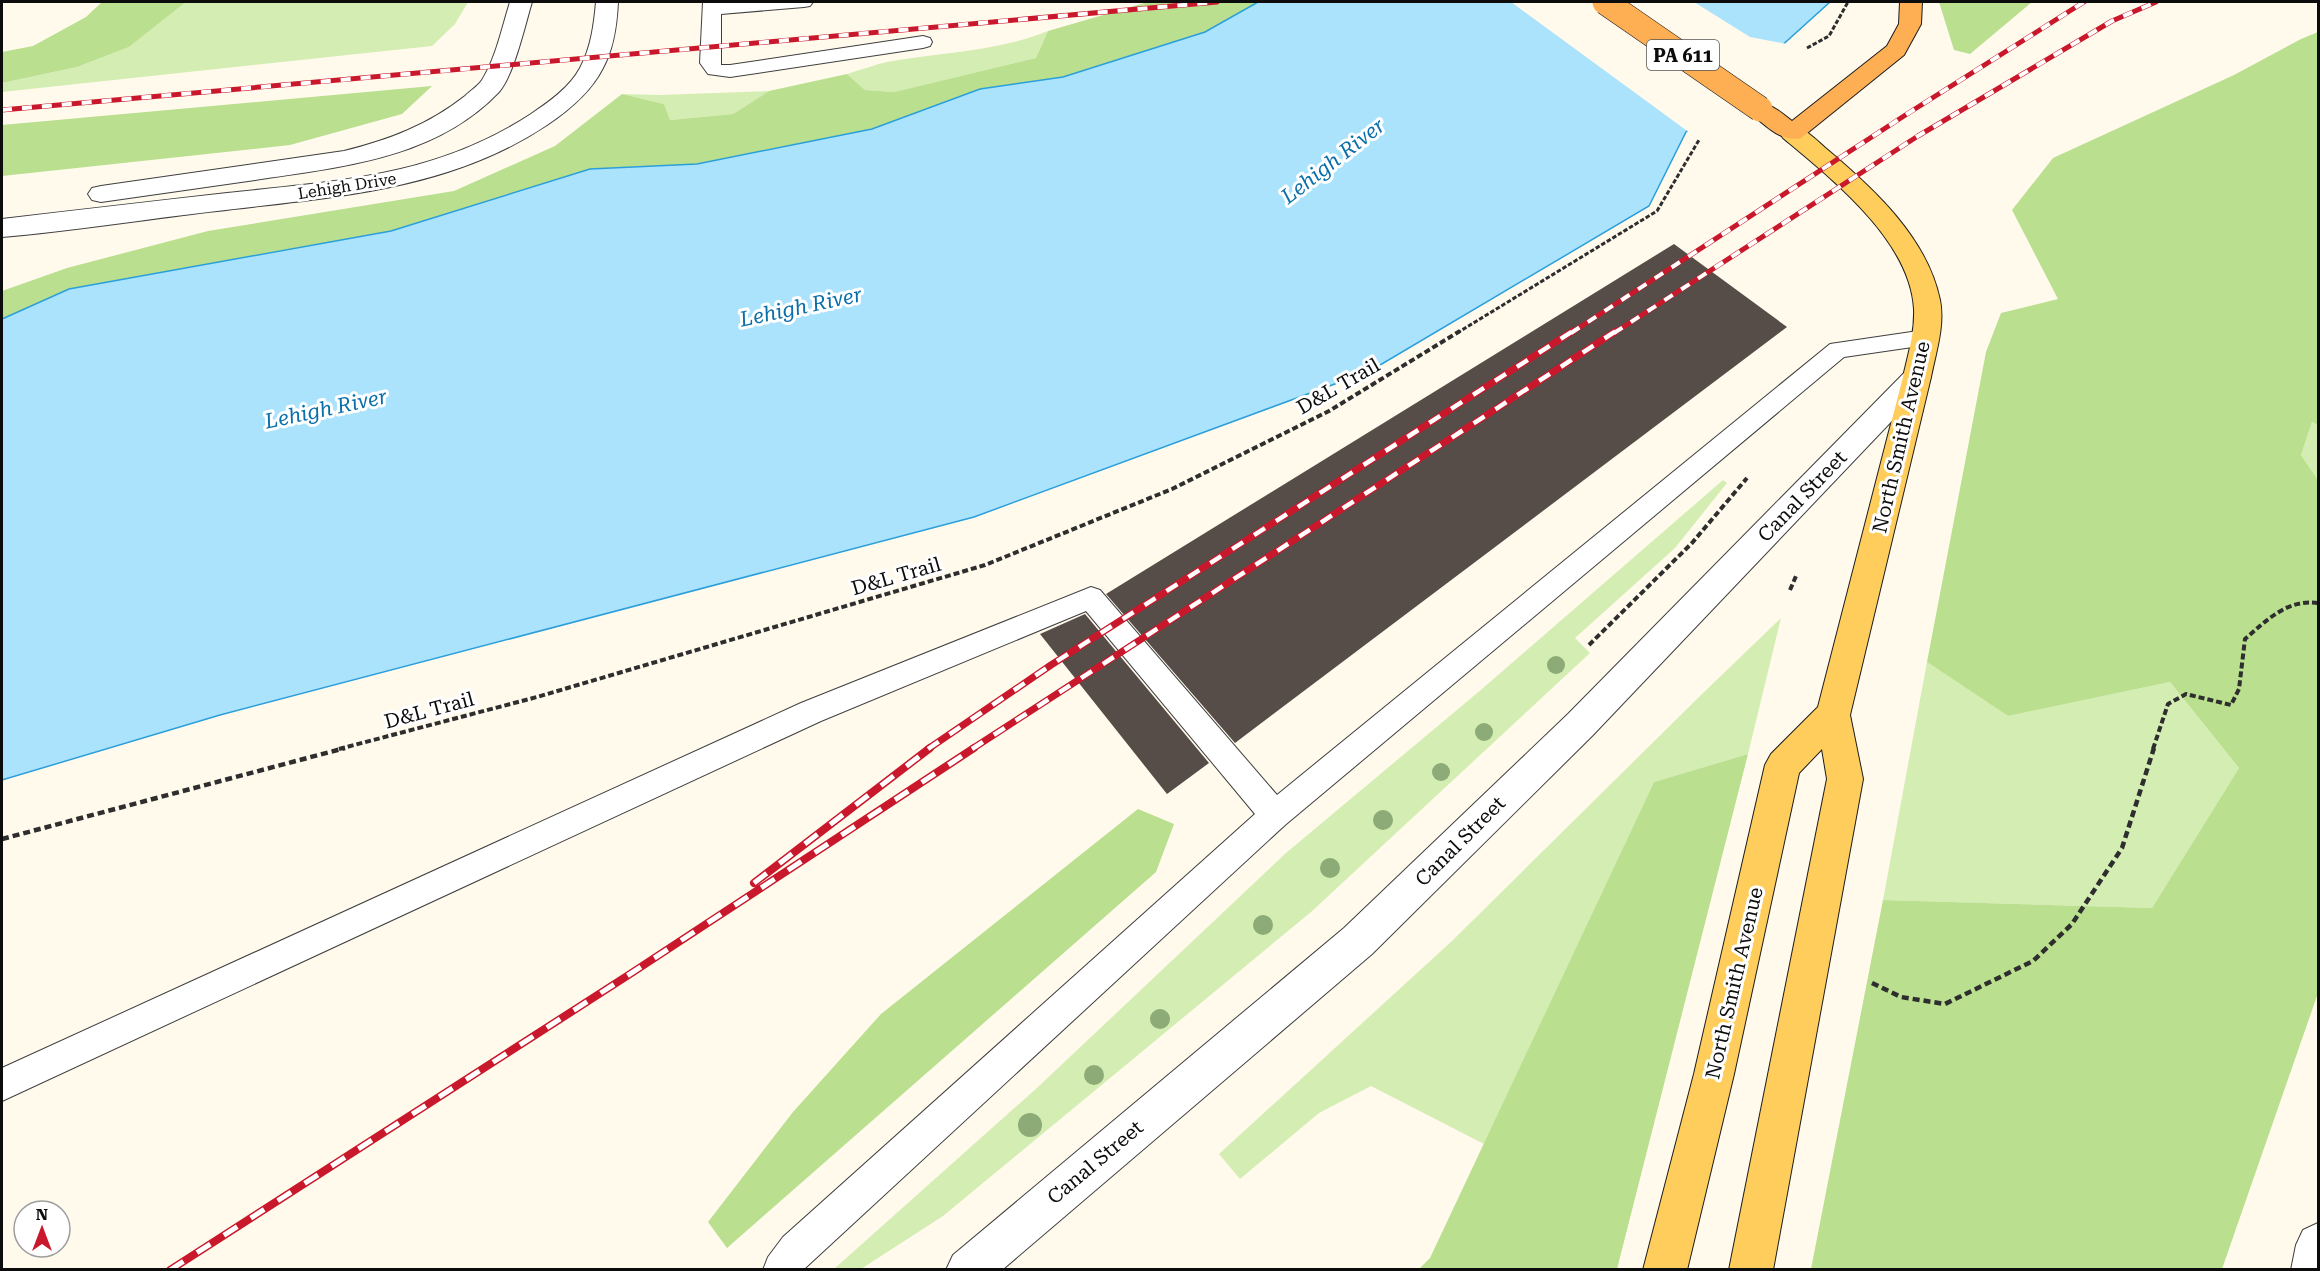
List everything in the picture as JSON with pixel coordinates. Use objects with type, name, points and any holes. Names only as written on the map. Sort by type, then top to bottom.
[{"type":"highway","name":"PA 611","points":[[1605,2],[1792,133]]},
{"type":"highway","points":[[1792,133],[1896,50],[1910,24],[1911,2]]},
{"type":"main road","name":"North Smith Avenue","points":[[1751,1269],[1845,779],[1833,715],[1925,338],[1926,301],[1915,267],[1890,227],[1842,174],[1792,133]]},
{"type":"main road","name":"North Smith Avenue","points":[[1665,1269],[1714,1074],[1783,765],[1833,715]]},
{"type":"street","name":"Lehigh Drive","points":[[2,208],[323,162],[361,155],[408,141],[441,126],[482,96],[491,86],[502,62],[521,2]]},
{"type":"street","name":"Lehigh Drive","points":[[2,228],[341,189],[405,177],[472,157],[521,133],[581,84],[588,75],[601,43],[607,2]]},
{"type":"street","name":"Canal Street","points":[[968,1269],[1358,941],[1580,725],[1917,376]]},
{"type":"street","points":[[2313,1269],[2319,1245]]},
{"type":"lane","points":[[804,2],[712,5],[710,63],[716,70],[730,71],[923,42]]},
{"type":"lane","points":[[781,1269],[796,1250],[1275,815],[1838,350],[1925,338]]},
{"type":"lane","points":[[2,1085],[811,712],[1091,598],[1275,815]]},
{"type":"path","points":[[1807,48],[1829,36],[1848,2]]},
{"type":"path","name":"D&L Trail","points":[[2,840],[537,697],[985,565],[1172,489],[1329,411],[1657,211],[1699,140]]},
{"type":"path","points":[[1589,645],[1692,543],[1749,475]]},
{"type":"path","points":[[1790,590],[1796,576]]},
{"type":"path","points":[[1872,983],[1902,997],[1945,1004],[2033,961],[2072,924],[2122,848],[2168,704],[2186,694],[2231,705],[2239,688],[2245,639],[2280,609],[2304,602],[2319,603]]},
{"type":"green space","points":[[102,2],[186,2],[129,47],[77,67],[2,83],[2,52],[33,46],[86,17]]},
{"type":"green space","points":[[186,2],[468,2],[455,24],[432,46],[2,92],[2,83],[77,67],[129,47]]},
{"type":"green space","points":[[1148,2],[1258,2],[1205,32],[1063,77],[980,89],[872,129],[697,164],[590,169],[391,231],[69,289],[2,319],[2,291],[67,268],[208,231],[454,191],[555,146],[622,94],[664,104],[670,120],[733,114],[769,91],[847,74],[865,90],[894,92],[1036,58],[1048,31]]},
{"type":"green space","points":[[1939,2],[2032,2],[1970,54],[1954,50]]},
{"type":"green space","points":[[1048,31],[1036,58],[894,92],[865,90],[847,74],[887,62],[1009,43]]},
{"type":"green space","points":[[2318,32],[2318,425],[2312,422],[2301,455],[2318,480],[2318,993],[2222,1269],[1811,1269],[1883,900],[2152,908],[2239,768],[2170,682],[2008,716],[1927,662],[1986,352],[2001,313],[2058,299],[2012,210],[2053,158],[2234,75]]},
{"type":"green space","points":[[432,86],[402,114],[290,145],[2,176],[2,125]]},
{"type":"green space","points":[[769,91],[733,114],[670,120],[664,104],[622,94],[660,95]]},
{"type":"green space","points":[[2312,422],[2318,425],[2318,480],[2301,455]]},
{"type":"green space","points":[[1723,480],[1727,483],[1675,548],[1575,638],[1590,653],[1311,912],[943,1216],[861,1269],[834,1269],[1038,1087],[1286,853],[1482,689]]},
{"type":"green space","points":[[1781,618],[1748,754],[1654,782],[1484,1144],[1371,1086],[1319,1113],[1240,1179],[1219,1154],[1452,941]]},
{"type":"green space","points":[[1927,662],[2008,716],[2170,682],[2239,768],[2152,908],[1883,900]]},
{"type":"green space","points":[[1748,754],[1617,1269],[1419,1269],[1430,1258],[1654,782]]},
{"type":"green space","points":[[1138,809],[1174,824],[1156,872],[727,1248],[708,1222],[793,1112],[881,1014]]},
{"type":"water","name":"Lehigh River","points":[[1258,2],[1830,2],[1686,132],[1649,206],[1370,371],[974,517],[220,715],[2,780],[2,319],[69,289],[391,231],[590,169],[697,164],[872,129],[980,89],[1063,77],[1205,32]]},
{"type":"pier","points":[[1511,2],[1694,2],[1750,37],[1787,44],[1690,133]]},
{"type":"building","points":[[1674,244],[1787,327],[1235,743],[1106,594]]},
{"type":"building","points":[[1085,614],[1209,763],[1167,794],[1040,634]]},
{"type":"railway","points":[[2,110],[1217,2]]},
{"type":"railway","points":[[1571,333],[1907,114],[2084,2]]},
{"type":"railway","points":[[1614,333],[1918,136],[2112,21],[2156,2]]},
{"type":"railway","points":[[928,749],[1051,665],[1573,331]]},
{"type":"railway","points":[[972,749],[1616,331]]},
{"type":"railway","points":[[754,883],[930,748]]},
{"type":"railway","points":[[170,1270],[627,976],[974,748]]}]
